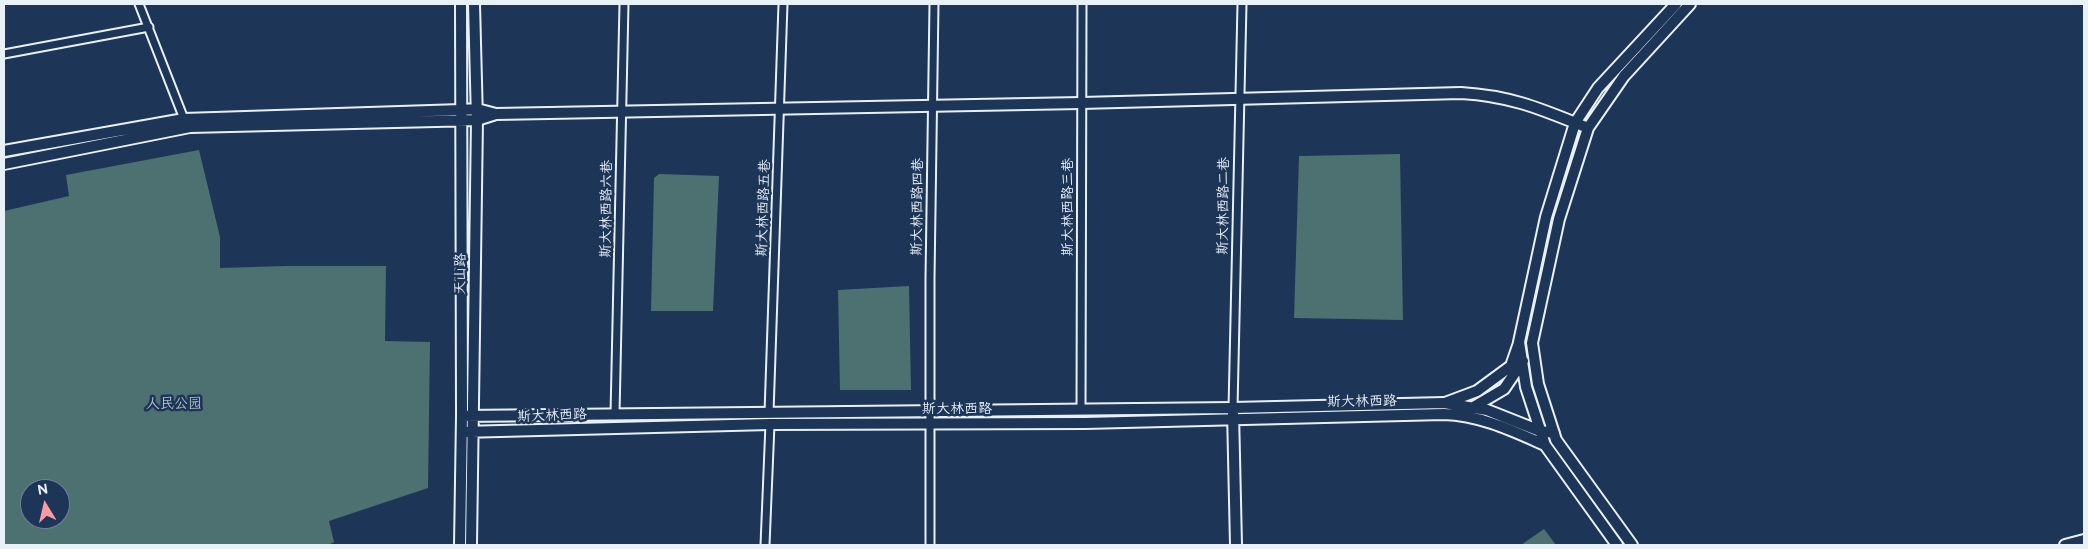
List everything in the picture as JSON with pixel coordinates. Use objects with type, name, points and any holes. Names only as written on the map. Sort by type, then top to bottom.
[{"type":"main road","name":"天山路","points":[[461,4],[462,416],[467,432],[471,545]]},
{"type":"main road","name":"天山路","points":[[460,545],[467,432],[474,417],[477,114],[474,4]]},
{"type":"main road","points":[[1444,403],[1477,391],[1511,366],[1519,342],[1546,217],[1576,123],[1598,88],[1676,4]]},
{"type":"main road","points":[[1453,414],[1473,408],[1504,389],[1523,362],[1532,343],[1558,220],[1588,128],[1624,76],[1690,4]]},
{"type":"main road","points":[[4,151],[184,119],[1081,103],[1461,93],[1514,100],[1588,128]]},
{"type":"main road","points":[[4,164],[190,127],[462,114]]},
{"type":"main road","points":[[1519,342],[1526,387],[1545,446],[1617,545]]},
{"type":"main road","points":[[1532,343],[1538,384],[1556,440],[1632,545]]},
{"type":"main road","points":[[1444,403],[1487,410],[1540,431],[1554,432]]},
{"type":"main road","name":"斯大林西路","points":[[467,432],[770,424],[1085,423],[1233,413],[1444,403]]},
{"type":"main road","name":"斯大林西路","points":[[462,416],[1081,410],[1453,414]]},
{"type":"main road","points":[[1233,413],[1236,545]]},
{"type":"main road","points":[[1453,414],[1498,425],[1545,446]]},
{"type":"main road","points":[[2065,545],[2084,540]]},
{"type":"street","points":[[139,4],[184,119]]},
{"type":"street","name":"斯大林西路六巷","points":[[615,414],[624,4]]},
{"type":"street","name":"斯大林西路五巷","points":[[769,413],[784,4]]},
{"type":"street","name":"斯大林西路四巷","points":[[930,545],[928,411],[934,4]]},
{"type":"street","name":"斯大林西路三巷","points":[[1081,410],[1082,4]]},
{"type":"street","name":"斯大林西路二巷","points":[[1233,413],[1242,4]]},
{"type":"street","points":[[4,54],[148,27]]},
{"type":"street","points":[[766,545],[770,424]]},
{"type":"green space","name":"人民公园","points":[[199,150],[220,237],[220,268],[386,266],[385,341],[430,342],[428,488],[329,521],[334,542],[328,545],[4,545],[4,211],[69,196],[66,175]]},
{"type":"green space","points":[[1400,154],[1403,320],[1294,318],[1299,156]]},
{"type":"green space","points":[[659,174],[719,176],[713,311],[651,311],[654,178]]},
{"type":"green space","points":[[909,286],[911,390],[840,390],[838,290]]},
{"type":"green space","points":[[1544,529],[1556,545],[1521,545]]}]
